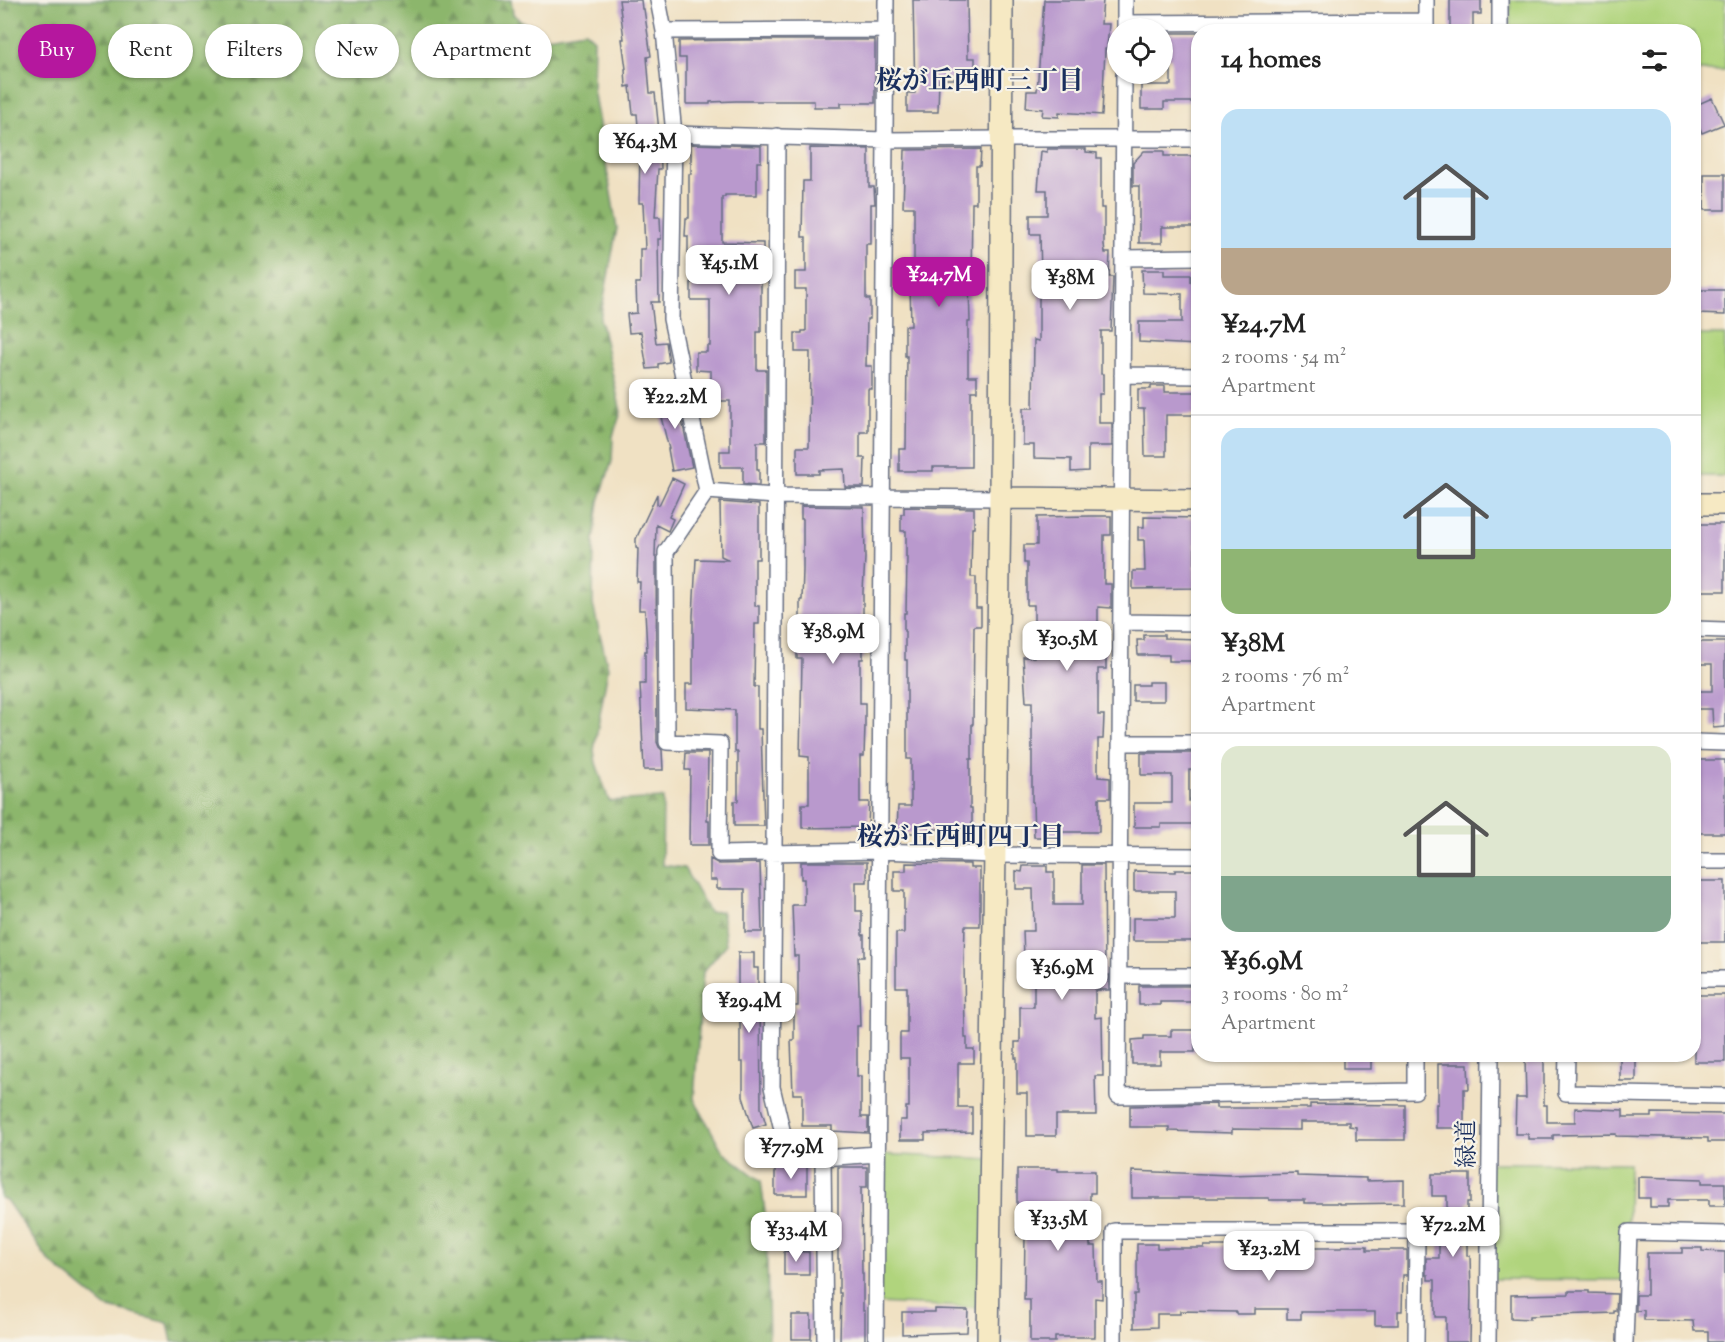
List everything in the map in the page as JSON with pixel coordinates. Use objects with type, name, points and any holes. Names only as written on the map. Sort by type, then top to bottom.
[{"type":"street","points":[[658,0],[664,31],[674,134],[671,319],[708,491],[666,552],[667,742],[720,744],[718,854],[879,851],[995,855],[1191,856]]},
{"type":"street","points":[[876,1342],[886,0]]},
{"type":"street","points":[[988,1342],[1000,498],[1002,0]]},
{"type":"street","points":[[1125,0],[1125,18]]},
{"type":"street","points":[[1426,0],[1426,24]]},
{"type":"street","points":[[1500,0],[1500,24]]},
{"type":"street","points":[[1173,26],[1191,26]]},
{"type":"street","points":[[664,31],[886,30]]},
{"type":"street","points":[[1124,84],[1118,1096],[1415,1091],[1415,1062]]},
{"type":"street","points":[[674,134],[886,141],[1191,139]]},
{"type":"street","points":[[777,136],[772,1087],[788,1155],[823,1158],[877,1154]]},
{"type":"street","points":[[1123,258],[1191,257]]},
{"type":"street","points":[[1122,375],[1191,376]]},
{"type":"street","points":[[708,491],[775,496],[1191,500]]},
{"type":"street","points":[[1701,504],[1725,504]]},
{"type":"street","points":[[1121,622],[1191,623]]},
{"type":"street","points":[[1701,629],[1725,630]]},
{"type":"street","points":[[1701,742],[1725,743]]},
{"type":"street","points":[[1121,744],[1191,743]]},
{"type":"street","points":[[1701,861],[1725,861]]},
{"type":"street","points":[[1119,976],[1191,976]]},
{"type":"street","points":[[1701,980],[1725,979]]},
{"type":"street","name":"緑道","points":[[1488,1342],[1491,1062]]},
{"type":"street","points":[[1567,1062],[1566,1094],[1725,1096]]},
{"type":"street","points":[[823,1158],[825,1342]]},
{"type":"street","points":[[1114,1342],[1114,1231],[1126,1231],[1417,1232],[1416,1342]]},
{"type":"street","points":[[1625,1342],[1629,1232],[1725,1234]]},
{"type":"green space","points":[[0,0],[511,0],[513,14],[525,24],[411,24],[411,78],[552,78],[552,36],[585,31],[594,39],[593,89],[617,228],[600,319],[621,412],[613,436],[612,461],[599,501],[594,540],[593,605],[608,668],[594,750],[609,801],[663,798],[662,865],[684,868],[709,912],[722,911],[726,945],[703,972],[694,1099],[723,1152],[761,1181],[766,1220],[769,1342],[172,1342],[168,1323],[106,1307],[49,1261],[6,1200],[0,1198]]},
{"type":"green space","points":[[1510,0],[1725,0],[1725,71],[1701,71],[1701,24],[1510,24]]},
{"type":"green space","points":[[1701,335],[1725,335],[1725,476],[1701,476]]},
{"type":"green space","points":[[877,1154],[991,1159],[989,1308],[876,1303]]},
{"type":"green space","points":[[1490,1163],[1629,1163],[1627,1280],[1489,1279]]},
{"type":"building","points":[[619,0],[641,0],[642,9],[644,9],[651,56],[647,57],[650,93],[655,93],[660,141],[661,169],[658,169],[655,217],[660,217],[659,302],[651,302],[656,343],[666,342],[669,362],[658,364],[658,368],[647,369],[641,332],[629,333],[627,314],[637,313],[636,283],[640,283],[640,249],[645,249],[643,203],[639,203],[640,150],[637,114],[633,114],[630,86],[626,87],[622,39],[624,39]]},
{"type":"building","points":[[913,0],[967,0],[968,58],[975,58],[975,79],[939,79],[938,112],[907,112],[907,93],[915,93]]},
{"type":"building","points":[[1044,0],[1103,0],[1101,24],[1107,24],[1107,49],[1105,49],[1102,115],[1059,112],[1059,117],[1042,116],[1043,109],[1026,108],[1027,91],[1037,91]]},
{"type":"building","points":[[1450,0],[1481,0],[1481,14],[1473,14],[1473,24],[1450,24]]},
{"type":"building","points":[[1173,33],[1191,33],[1191,102],[1164,102],[1164,109],[1141,109],[1141,85],[1173,84]]},
{"type":"building","points":[[875,40],[875,103],[841,103],[841,107],[814,107],[814,101],[736,101],[686,104],[686,58],[679,58],[679,41]]},
{"type":"building","points":[[1712,98],[1724,124],[1702,133],[1701,103]]},
{"type":"building","points":[[691,144],[761,146],[761,162],[757,162],[757,195],[725,195],[722,197],[722,242],[763,243],[761,332],[757,332],[757,370],[766,370],[766,442],[757,442],[759,485],[743,484],[743,467],[720,467],[720,451],[730,451],[730,401],[711,401],[711,371],[696,370],[696,352],[707,352],[707,346],[710,346],[710,300],[691,300],[691,266],[688,266],[688,236],[685,236],[686,218],[689,218]]},
{"type":"building","points":[[810,148],[869,149],[869,187],[874,187],[875,204],[871,204],[871,244],[866,244],[866,299],[870,299],[870,319],[867,319],[866,366],[872,366],[872,389],[868,389],[868,432],[860,432],[860,458],[865,458],[864,487],[845,487],[844,469],[819,470],[819,474],[797,474],[797,447],[809,447],[810,352],[795,352],[795,333],[806,331],[806,289],[795,289],[795,272],[806,272],[806,237],[802,237],[803,181],[810,181]]},
{"type":"building","points":[[981,149],[980,166],[976,166],[976,203],[972,203],[971,285],[969,285],[968,376],[977,376],[977,391],[971,391],[971,467],[933,467],[933,471],[899,471],[899,449],[906,449],[905,326],[911,326],[910,285],[899,285],[899,267],[914,267],[914,207],[903,207],[905,150]]},
{"type":"building","points":[[1047,149],[1086,149],[1086,152],[1097,153],[1097,158],[1101,158],[1104,245],[1105,253],[1110,253],[1109,277],[1113,277],[1111,331],[1101,331],[1103,394],[1099,394],[1099,423],[1112,423],[1112,446],[1088,446],[1088,471],[1071,472],[1071,459],[1034,458],[1034,445],[1023,445],[1023,408],[1033,408],[1034,340],[1039,341],[1039,294],[1036,294],[1036,278],[1041,278],[1040,234],[1030,234],[1030,215],[1047,215],[1047,190],[1038,190],[1041,151],[1047,152]]},
{"type":"building","points":[[1144,151],[1164,151],[1164,156],[1191,156],[1191,227],[1162,227],[1162,243],[1139,243],[1139,186],[1133,186],[1133,163]]},
{"type":"building","points":[[1704,174],[1725,174],[1725,210],[1704,210]]},
{"type":"building","points":[[1142,270],[1164,270],[1164,275],[1191,275],[1191,345],[1139,342],[1139,322],[1182,322],[1182,294],[1143,293]]},
{"type":"building","points":[[1701,290],[1725,290],[1725,315],[1701,314]]},
{"type":"building","points":[[674,383],[692,467],[672,471],[661,417],[668,416],[659,388]]},
{"type":"building","points":[[1151,386],[1165,386],[1165,392],[1191,392],[1191,415],[1166,415],[1166,456],[1145,456],[1144,409],[1138,409],[1138,389],[1151,389]]},
{"type":"building","points":[[672,478],[684,484],[669,517],[673,519],[668,531],[656,525],[655,557],[657,742],[662,750],[663,770],[644,770],[640,684],[645,684],[645,651],[647,651],[645,610],[639,610],[640,582],[637,582],[636,539],[657,494],[659,505]]},
{"type":"building","points":[[720,502],[759,505],[759,559],[755,559],[755,606],[759,606],[759,624],[755,624],[754,687],[758,687],[758,729],[761,729],[764,826],[734,826],[734,801],[738,801],[735,710],[686,708],[686,684],[693,684],[696,559],[729,560],[721,556]]},
{"type":"building","points":[[801,506],[864,507],[863,659],[860,659],[860,703],[865,703],[865,725],[864,756],[860,756],[860,802],[869,802],[868,827],[802,828],[802,804],[809,804],[809,757],[800,756],[802,659],[797,659],[797,645],[800,645],[803,570]]},
{"type":"building","points":[[904,507],[974,508],[971,577],[976,577],[976,608],[981,608],[981,626],[974,626],[972,759],[970,759],[972,829],[930,829],[930,833],[897,833],[898,806],[911,806],[911,759],[907,759],[907,660],[905,660],[904,631],[907,557],[906,531],[901,531],[901,514],[904,514]]},
{"type":"building","points":[[1111,516],[1111,535],[1104,535],[1104,584],[1111,584],[1111,608],[1098,607],[1098,649],[1106,649],[1106,669],[1098,669],[1098,715],[1104,715],[1103,739],[1098,739],[1098,777],[1110,778],[1110,798],[1099,798],[1099,832],[1061,832],[1061,837],[1034,837],[1032,702],[1026,702],[1023,657],[1034,657],[1034,605],[1027,605],[1027,563],[1024,563],[1024,545],[1037,545],[1037,517]]},
{"type":"building","points":[[1144,517],[1191,518],[1191,588],[1133,589],[1133,571],[1145,571],[1144,540],[1138,540],[1138,527],[1144,527]]},
{"type":"building","points":[[1701,524],[1725,524],[1725,591],[1701,591]]},
{"type":"building","points":[[1144,635],[1191,639],[1191,661],[1169,661],[1169,655],[1138,655],[1137,640],[1144,640]]},
{"type":"building","points":[[1701,642],[1725,642],[1725,727],[1713,728],[1712,709],[1701,709],[1701,691],[1712,691],[1712,664],[1701,664]]},
{"type":"building","points":[[1148,682],[1164,682],[1164,701],[1133,701],[1133,685],[1148,685]]},
{"type":"building","points":[[686,753],[708,753],[709,845],[689,845],[690,770],[685,770]]},
{"type":"building","points":[[1141,753],[1191,753],[1189,801],[1191,801],[1191,824],[1134,827],[1134,803],[1172,803],[1172,775],[1141,775]]},
{"type":"building","points":[[1701,760],[1725,760],[1725,833],[1701,833]]},
{"type":"building","points":[[710,859],[719,864],[760,863],[762,932],[745,932],[745,889],[717,889],[717,880],[710,880]]},
{"type":"building","points":[[801,862],[867,862],[867,882],[856,882],[856,911],[862,911],[862,935],[864,935],[864,957],[858,957],[860,1026],[857,1026],[857,1076],[861,1076],[861,1117],[868,1117],[868,1133],[832,1131],[832,1126],[802,1126],[802,1094],[793,1094],[791,1040],[794,1040],[794,1006],[798,1006],[798,956],[794,956],[792,905],[804,905],[804,879],[801,879]]},
{"type":"building","points":[[906,863],[970,864],[970,868],[980,868],[980,926],[965,926],[965,1038],[967,1038],[967,1049],[974,1049],[974,1063],[958,1063],[958,1107],[972,1107],[972,1132],[925,1133],[925,1140],[900,1140],[900,1120],[906,1120],[906,1107],[909,1107],[909,1058],[900,1058],[900,1033],[907,1033],[907,987],[896,987],[896,933],[904,933],[904,891],[894,891],[894,871],[906,871]]},
{"type":"building","points":[[1082,865],[1104,865],[1105,975],[1109,975],[1109,990],[1095,990],[1095,1018],[1102,1017],[1103,1076],[1095,1076],[1096,1115],[1056,1115],[1056,1136],[1027,1136],[1027,1093],[1017,1093],[1015,1042],[1020,1042],[1020,1007],[1034,1007],[1034,956],[1024,956],[1023,931],[1034,931],[1033,889],[1016,889],[1016,871],[1022,872],[1023,866],[1047,866],[1047,872],[1054,872],[1054,905],[1082,905]]},
{"type":"building","points":[[1175,870],[1191,870],[1191,941],[1133,941],[1133,918],[1175,918],[1175,891],[1134,891],[1134,871],[1175,872]]},
{"type":"building","points":[[1701,881],[1725,881],[1725,942],[1701,942]]},
{"type":"building","points":[[738,953],[754,953],[754,968],[758,968],[761,1108],[766,1124],[753,1128],[743,1097],[740,1016],[726,1016],[727,994],[738,994]]},
{"type":"building","points":[[1139,986],[1191,986],[1191,1002],[1139,1005]]},
{"type":"building","points":[[1701,995],[1725,995],[1725,1062],[1701,1062]]},
{"type":"building","points":[[1171,1030],[1191,1030],[1191,1052],[1160,1052],[1160,1064],[1132,1064],[1132,1040],[1144,1039],[1144,1036],[1171,1036]]},
{"type":"building","points":[[1343,1062],[1371,1062],[1371,1069],[1343,1069]]},
{"type":"building","points":[[1525,1062],[1544,1062],[1544,1105],[1547,1105],[1547,1122],[1575,1122],[1575,1108],[1623,1110],[1623,1117],[1652,1117],[1652,1113],[1725,1114],[1725,1142],[1708,1142],[1708,1138],[1616,1136],[1616,1134],[1553,1135],[1553,1139],[1528,1139],[1528,1134],[1515,1134],[1516,1098],[1526,1098]]},
{"type":"building","points":[[1620,1062],[1636,1062],[1636,1081],[1620,1081]]},
{"type":"building","points":[[1438,1064],[1468,1064],[1469,1089],[1464,1089],[1464,1128],[1436,1128]]},
{"type":"building","points":[[1216,1104],[1216,1108],[1310,1108],[1310,1104],[1405,1105],[1405,1140],[1356,1140],[1356,1127],[1349,1126],[1349,1122],[1300,1122],[1300,1130],[1232,1129],[1232,1133],[1169,1131],[1169,1127],[1130,1127],[1130,1106]]},
{"type":"building","points":[[775,1165],[807,1166],[807,1195],[775,1195]]},
{"type":"building","points":[[838,1167],[867,1167],[867,1187],[861,1187],[865,1342],[840,1342]]},
{"type":"building","points":[[1017,1169],[1095,1171],[1095,1193],[1090,1193],[1090,1246],[1096,1246],[1097,1281],[1102,1281],[1102,1299],[1095,1298],[1095,1337],[1055,1337],[1055,1342],[1030,1342],[1030,1300],[1024,1300],[1025,1235],[1017,1235]]},
{"type":"building","points":[[1132,1171],[1229,1175],[1297,1173],[1297,1176],[1366,1178],[1366,1181],[1404,1180],[1404,1203],[1305,1203],[1305,1200],[1269,1200],[1269,1198],[1132,1198]]},
{"type":"building","points":[[1432,1174],[1470,1174],[1470,1202],[1467,1202],[1467,1256],[1470,1256],[1470,1342],[1446,1342],[1446,1317],[1435,1317],[1435,1280],[1428,1280],[1426,1258],[1439,1258],[1439,1225],[1447,1225],[1447,1196],[1432,1196]]},
{"type":"building","points":[[1638,1177],[1702,1179],[1702,1183],[1725,1183],[1725,1206],[1709,1206],[1709,1200],[1668,1200],[1668,1207],[1650,1207],[1650,1198],[1638,1198]]},
{"type":"building","points":[[1137,1244],[1157,1244],[1157,1248],[1229,1246],[1229,1250],[1313,1250],[1313,1248],[1367,1246],[1367,1250],[1407,1250],[1407,1275],[1403,1275],[1402,1311],[1398,1311],[1398,1325],[1375,1325],[1375,1312],[1301,1312],[1301,1319],[1287,1319],[1287,1309],[1255,1309],[1255,1314],[1180,1311],[1180,1314],[1157,1314],[1157,1327],[1134,1328]]},
{"type":"building","points":[[1682,1248],[1702,1248],[1702,1251],[1725,1252],[1725,1342],[1708,1342],[1708,1331],[1694,1331],[1693,1321],[1644,1320],[1644,1310],[1636,1311],[1636,1295],[1647,1295],[1647,1253],[1682,1253]]},
{"type":"building","points":[[784,1251],[809,1252],[809,1275],[784,1275]]},
{"type":"building","points":[[1569,1291],[1617,1294],[1616,1311],[1614,1313],[1530,1316],[1530,1319],[1511,1318],[1511,1295],[1569,1294]]},
{"type":"building","points":[[935,1309],[968,1310],[967,1332],[902,1334],[902,1312],[935,1312]]},
{"type":"building","points":[[792,1315],[811,1315],[811,1339],[792,1339]]},
{"type":"district","name":"桜が丘西町三丁目","points":[[980,82]]},
{"type":"district","name":"桜が丘西町四丁目","points":[[961,838]]}]
